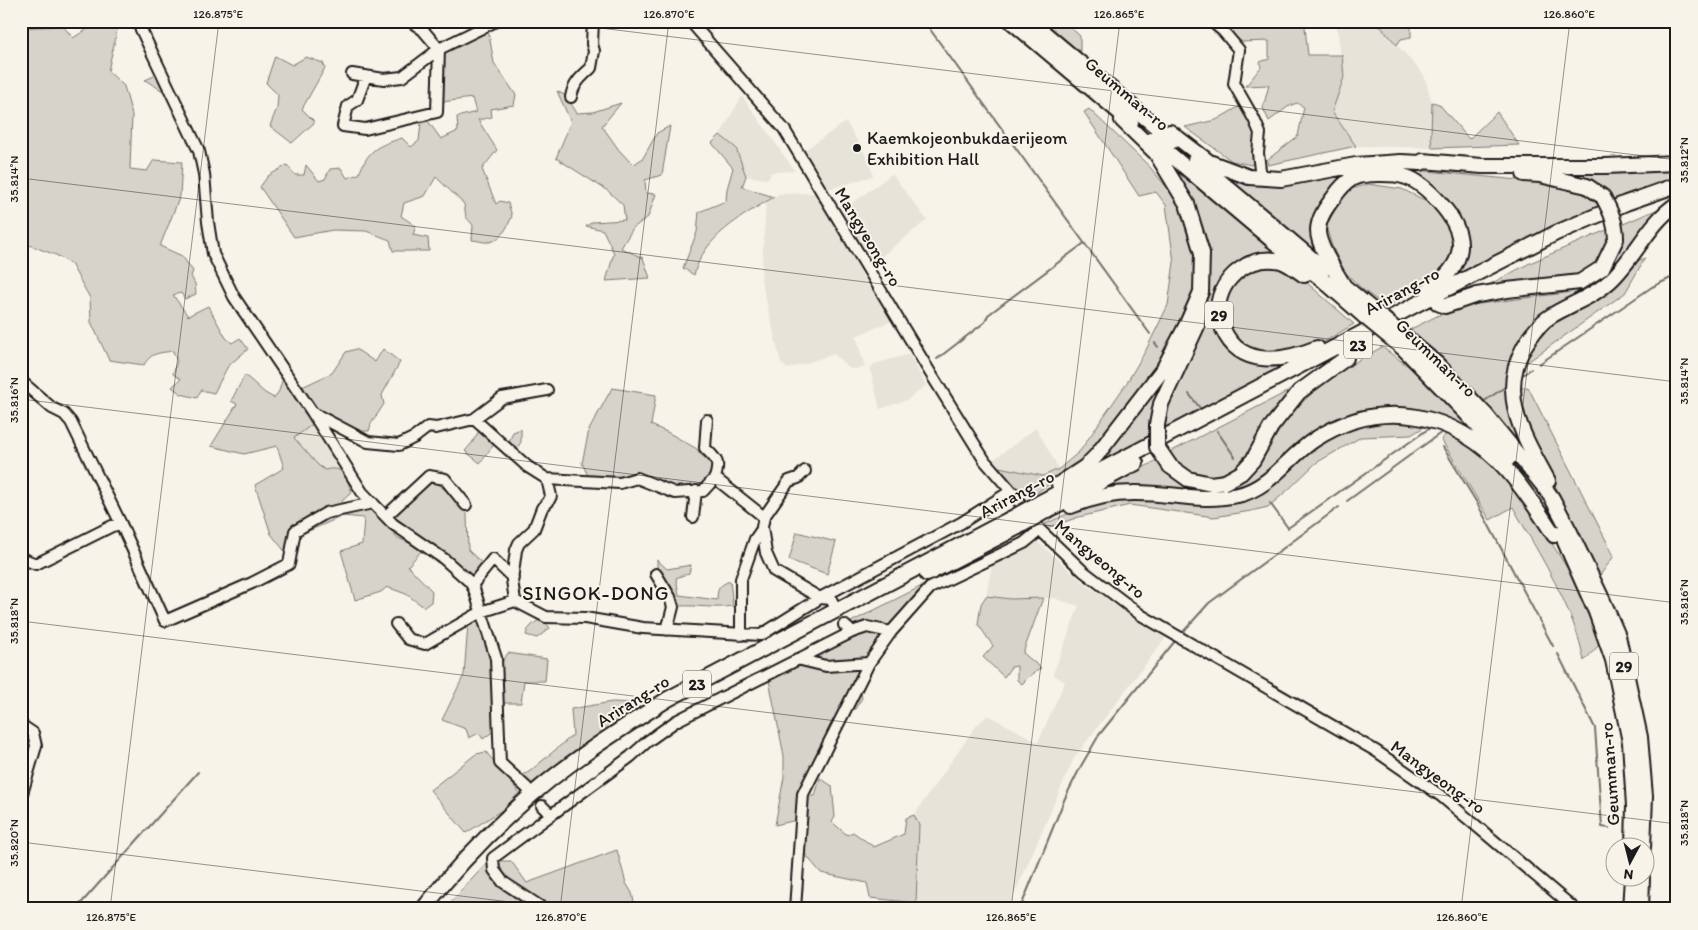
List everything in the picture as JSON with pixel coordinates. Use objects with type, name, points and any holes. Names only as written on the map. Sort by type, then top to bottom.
[{"type":"highway","name":"Geumman-ro","points":[[1011,21],[1273,240],[1370,314],[1404,343],[1531,484],[1560,533],[1596,612],[1614,660],[1630,742],[1634,806],[1633,838]]},
{"type":"highway","name":"Geumman-ro","points":[[1030,21],[1344,286],[1370,314]]},
{"type":"highway","points":[[1124,116],[1122,120],[1156,154],[1187,204],[1202,254],[1201,292],[1197,326],[1161,404],[1157,425],[1157,447],[1170,466],[1188,479],[1211,484],[1225,482],[1241,473],[1253,460],[1271,427],[1299,392],[1346,358],[1343,348]]},
{"type":"highway","points":[[1166,136],[1170,132],[1209,162],[1249,177],[1281,178],[1356,165],[1401,162],[1421,163],[1424,165],[1540,175],[1587,186],[1604,198],[1612,212],[1616,225],[1616,239],[1602,268],[1580,282],[1477,295],[1445,306],[1438,303]]},
{"type":"highway","points":[[1421,163],[1424,160],[1482,166],[1606,166],[1677,163]]},
{"type":"highway","points":[[1344,286],[1325,252],[1318,231],[1323,211],[1337,192],[1354,178],[1378,174],[1406,177],[1430,192],[1450,214],[1460,233],[1460,251],[1454,267],[1441,282],[1420,295],[1417,304]]},
{"type":"highway","name":"Arirang-ro","points":[[1343,348],[1417,304],[1556,233],[1626,203],[1677,185]]},
{"type":"highway","name":"Arirang-ro","points":[[434,909],[479,858],[526,812],[569,777],[674,707],[1044,506],[1343,348],[1438,303],[1510,264],[1597,224],[1677,194]]},
{"type":"highway","name":"29","points":[[1552,498],[1557,498],[1519,425],[1513,401],[1514,372],[1520,355],[1531,336],[1550,316],[1586,298],[1610,281],[1663,216],[1677,204]]},
{"type":"highway","name":"29","points":[[1323,280],[1318,283],[1282,261],[1262,260],[1254,262],[1229,277],[1218,308],[1220,321],[1227,339],[1245,354],[1260,359],[1274,359],[1304,354],[1331,343],[1343,348]]},
{"type":"highway","points":[[1201,292],[1164,368],[1114,435],[1085,467],[1041,496],[1044,506],[1054,513],[1079,502],[1105,495],[1134,492],[1208,499],[1240,494],[1257,487],[1274,476],[1307,444],[1340,425],[1382,415],[1404,414],[1426,418],[1465,434],[1491,454],[1507,470],[1532,501],[1554,535],[1560,533]]},
{"type":"highway","name":"Geumman-ro","points":[[1404,343],[1437,364],[1485,414],[1552,498],[1603,601],[1618,636],[1640,737],[1645,796],[1643,838]]},
{"type":"highway","name":"Arirang-ro","points":[[423,909],[470,855],[517,808],[572,764],[668,699],[1015,522]]},
{"type":"highway","points":[[1630,909],[1631,888]]},
{"type":"highway","points":[[1641,909],[1642,888]]},
{"type":"street","points":[[137,21],[199,151],[204,174],[213,254],[234,297],[312,412],[362,492],[394,524],[444,560],[472,585],[496,658],[500,762],[527,788]]},
{"type":"street","points":[[366,76],[357,100],[348,106],[343,126],[365,129],[437,112],[438,49],[423,30],[410,21]]},
{"type":"street","points":[[352,74],[384,79],[402,77],[438,49],[496,21]]},
{"type":"street","points":[[572,97],[580,77],[591,68],[594,51],[592,44],[593,21]]},
{"type":"street","name":"Mangyeong-ro","points":[[690,21],[784,129],[965,430],[985,461],[1011,491],[1040,530],[1083,571],[1141,615],[1376,751],[1442,796],[1575,909]]},
{"type":"street","points":[[1211,21],[1223,31],[1239,50],[1234,84],[1260,133],[1258,154],[1260,170]]},
{"type":"street","points":[[21,381],[52,408],[64,414],[70,422],[121,524],[165,622],[252,583],[289,564],[295,531],[326,513],[373,503]]},
{"type":"street","points":[[312,412],[368,442],[398,445],[415,437],[428,427],[436,428],[474,419],[502,398],[547,390]]},
{"type":"street","points":[[474,419],[528,466],[547,479],[620,483],[637,478],[675,493],[703,491],[714,478],[719,466],[716,458],[705,448],[707,420]]},
{"type":"street","points":[[805,471],[798,478],[789,481],[764,517],[762,529],[766,553],[774,571],[820,598],[831,600],[834,605]]},
{"type":"street","points":[[386,516],[429,476],[445,479],[466,505]]},
{"type":"street","points":[[714,478],[764,517]]},
{"type":"street","points":[[515,601],[512,578],[516,550],[519,543],[534,529],[542,508],[551,496],[547,479]]},
{"type":"street","points":[[693,517],[696,491]]},
{"type":"street","points":[[396,624],[408,639],[425,644],[481,612],[515,601],[546,617],[585,618],[643,628],[760,635],[820,598],[961,523],[1011,491]]},
{"type":"street","points":[[21,558],[36,564],[112,526],[121,524]]},
{"type":"street","points":[[740,634],[741,579],[756,539],[762,529]]},
{"type":"street","points":[[795,909],[803,794],[869,663],[891,632],[930,588],[1024,543],[1040,530]]},
{"type":"street","points":[[472,585],[493,559],[512,578]]},
{"type":"street","points":[[656,574],[670,597],[673,607],[668,630]]},
{"type":"street","points":[[544,909],[502,882],[494,870],[493,858],[676,722],[797,659],[848,629],[867,627],[891,632]]},
{"type":"street","points":[[797,659],[826,666],[869,663]]},
{"type":"street","points":[[21,725],[33,733],[36,746],[21,797]]},
{"type":"street","points":[[542,806],[551,816]]},
{"type":"shaded area","points":[[107,21],[119,21],[108,71],[124,86],[132,115],[130,169],[147,171],[154,160],[182,162],[180,196],[160,246],[182,256],[193,271],[191,276],[195,284],[196,294],[185,299],[181,293],[173,295],[188,316],[208,306],[226,338],[232,343],[240,338],[248,349],[228,366],[214,393],[201,390],[197,398],[181,394],[172,387],[181,379],[173,374],[177,361],[173,351],[153,355],[144,365],[109,360],[91,322],[90,298],[71,264],[56,255],[26,244],[21,240],[21,28],[63,26],[73,38],[89,28]]},
{"type":"shaded area","points":[[697,21],[727,21],[709,32]]},
{"type":"shaded area","points":[[1038,21],[1063,21],[1080,36],[1080,56]]},
{"type":"shaded area","points":[[1216,21],[1313,21],[1305,27],[1308,55],[1342,55],[1344,77],[1332,112],[1356,146],[1268,165],[1267,160],[1298,136],[1304,107],[1297,103],[1289,106],[1269,121],[1263,108],[1269,85],[1246,86],[1261,67],[1260,62],[1269,59],[1269,41],[1242,42]]},
{"type":"shaded area","points":[[1336,21],[1363,21],[1381,27],[1424,75],[1432,102],[1432,148],[1356,146],[1332,112],[1344,77]]},
{"type":"shaded area","points":[[1363,21],[1411,21],[1411,37],[1401,39],[1397,45],[1381,27]]},
{"type":"shaded area","points":[[488,29],[494,63],[516,95],[514,105],[491,109],[492,117],[478,120],[497,150],[482,169],[496,204],[500,201],[508,203],[512,216],[500,236],[489,242],[472,240],[473,225],[466,217],[464,204],[436,177],[425,196],[404,203],[401,216],[416,226],[413,235],[428,238],[429,251],[393,251],[390,240],[366,231],[333,230],[294,237],[260,187],[268,176],[287,165],[295,175],[304,175],[306,165],[319,181],[325,179],[330,169],[341,168],[347,178],[359,174],[371,153],[380,146],[402,138],[411,147],[419,141],[421,123],[428,121],[441,139],[458,131],[457,117],[476,112],[472,98],[442,102],[441,55]]},
{"type":"shaded area","points":[[275,56],[292,65],[306,57],[323,63],[325,68],[302,109],[315,122],[292,143],[270,126],[277,108],[278,95],[266,83]]},
{"type":"shaded area","points":[[159,74],[164,85],[163,91],[145,80]]},
{"type":"shaded area","points":[[557,91],[566,96],[577,113],[593,112],[621,103],[602,126],[619,150],[633,165],[643,158],[657,133],[670,126],[662,175],[645,180],[646,193],[656,194],[648,217],[633,228],[621,248],[643,258],[650,278],[606,281],[614,253],[603,230],[586,226],[593,222],[625,220],[623,205],[608,191],[556,158],[571,122]]},
{"type":"shaded area","points":[[742,96],[795,171],[772,172],[767,179],[746,176],[736,148],[720,135]]},
{"type":"shaded area","points":[[1432,102],[1439,104],[1469,139],[1497,112],[1519,145],[1432,148]]},
{"type":"shaded area","points":[[1242,105],[1252,127],[1256,142],[1255,157],[1252,165],[1232,161],[1185,127],[1216,120]]},
{"type":"shaded area","points":[[1089,109],[1149,166],[1184,208],[1197,253],[1196,291],[1179,332],[1142,387],[1085,460],[1033,495],[1015,486],[999,467],[1043,476],[1059,469],[1080,451],[1126,384],[1146,350],[1168,305],[1174,262],[1166,205],[1156,192],[1139,196],[1084,112]]},
{"type":"shaded area","points":[[846,122],[869,161],[873,176],[825,190],[803,151]]},
{"type":"shaded area","points":[[720,135],[736,148],[746,176],[742,187],[774,197],[725,229],[706,249],[694,275],[683,268],[697,232],[699,212],[726,201],[727,189],[733,168],[712,143]]},
{"type":"shaded area","points":[[1173,162],[1288,265],[1266,253],[1244,261],[1216,305],[1229,348],[1298,361],[1164,431],[1166,411],[1184,370],[1206,263],[1172,168]]},
{"type":"shaded area","points":[[1380,168],[1559,184],[1585,192],[1598,200],[1601,206],[1526,239],[1451,280],[1465,248],[1458,215],[1422,182],[1365,173],[1321,206],[1329,268],[1218,173],[1253,185],[1298,183],[1332,175]]},
{"type":"shaded area","points":[[1677,168],[1677,178],[1611,203],[1540,172]]},
{"type":"shaded area","points":[[892,174],[927,220],[872,264],[840,212]]},
{"type":"shaded area","points":[[1368,184],[1402,189],[1428,202],[1452,230],[1451,262],[1420,288],[1386,307],[1362,289],[1344,271],[1332,246],[1326,227],[1331,209],[1348,190]]},
{"type":"shaded area","points":[[816,193],[824,204],[862,275],[892,321],[856,336],[865,368],[850,369],[834,354],[788,369],[781,363],[761,279],[766,202],[779,194]]},
{"type":"shaded area","points":[[1672,203],[1611,276],[1537,322],[1509,365],[1509,410],[1527,456],[1485,407],[1411,329],[1455,307],[1565,293],[1599,278],[1610,265],[1621,225]]},
{"type":"shaded area","points":[[1611,228],[1607,248],[1596,268],[1578,278],[1477,291],[1530,263]]},
{"type":"shaded area","points":[[1645,258],[1625,293],[1522,366],[1536,338],[1546,328],[1609,291],[1634,264]]},
{"type":"shaded area","points":[[1257,265],[1274,265],[1299,276],[1354,324],[1322,343],[1282,354],[1243,348],[1226,324],[1225,296],[1239,275]]},
{"type":"shaded area","points":[[1382,347],[1416,372],[1493,448],[1434,413],[1375,409],[1328,424],[1271,470],[1245,488],[1216,494],[1104,490],[1157,460],[1206,488],[1259,462],[1290,414],[1329,377]]},
{"type":"shaded area","points":[[356,349],[375,362],[383,349],[400,362],[382,395],[384,404],[371,424],[369,431],[362,431],[345,425],[327,427],[300,388],[332,373],[346,352]]},
{"type":"shaded area","points":[[1178,350],[1151,439],[1085,474],[1128,427]]},
{"type":"shaded area","points":[[909,354],[926,385],[907,400],[880,409],[870,369],[874,364]]},
{"type":"shaded area","points":[[245,375],[265,393],[274,398],[279,391],[283,378],[314,423],[294,438],[318,465],[325,470],[337,469],[346,477],[352,492],[342,501],[343,512],[371,508],[398,538],[423,549],[408,566],[432,591],[431,602],[424,607],[406,594],[387,587],[381,592],[355,600],[341,551],[362,544],[364,518],[343,516],[304,533],[293,523],[287,554],[271,534],[255,485],[284,468],[277,446],[244,454],[211,446],[237,404],[231,401]]},
{"type":"shaded area","points":[[1310,380],[1244,461],[1230,475],[1205,478],[1184,472],[1168,453]]},
{"type":"shaded area","points":[[1528,387],[1614,556],[1598,578],[1580,535],[1520,413],[1521,388]]},
{"type":"shaded area","points":[[612,388],[656,395],[651,425],[697,449],[701,455],[710,461],[716,470],[699,488],[678,490],[639,476],[608,479],[588,476],[582,463],[589,430]]},
{"type":"shaded area","points":[[1401,419],[1429,424],[1411,435],[1361,437],[1316,463],[1268,507],[1214,517],[1130,505],[1079,517],[1049,527],[1045,524],[1076,510],[1116,499],[1245,499],[1325,439],[1360,424]]},
{"type":"shaded area","points":[[314,423],[344,467],[342,471],[335,468],[325,470],[318,465],[294,438]]},
{"type":"shaded area","points":[[1036,428],[1059,469],[1043,476],[999,467],[993,460]]},
{"type":"shaded area","points":[[480,429],[495,443],[480,463],[465,451]]},
{"type":"shaded area","points":[[521,429],[521,442],[515,451],[508,445],[513,432]]},
{"type":"shaded area","points":[[1449,432],[1489,458],[1527,504],[1576,582],[1601,643],[1584,661],[1573,621],[1544,562],[1513,507],[1490,520],[1441,439]]},
{"type":"shaded area","points":[[434,480],[454,498],[467,514],[468,550],[482,563],[472,578],[393,516]]},
{"type":"shaded area","points":[[797,532],[836,542],[827,574],[789,560]]},
{"type":"shaded area","points":[[1038,542],[1086,585],[1167,636],[1074,758],[1008,909],[916,909],[919,825],[914,815],[976,726],[988,715],[1038,742],[1065,682],[1053,674],[1079,606],[1053,598],[1011,599],[986,596],[992,564]]},
{"type":"shaded area","points":[[657,560],[667,569],[691,565],[689,573],[676,578],[679,595],[717,600],[719,588],[730,581],[733,606],[680,606],[665,577],[657,567]]},
{"type":"shaded area","points":[[969,562],[968,566],[925,589],[891,629],[852,629],[847,624]]},
{"type":"shaded area","points":[[986,596],[1011,599],[1043,598],[1023,653],[1041,668],[1022,684],[1017,680],[1017,666],[1011,667],[1004,677],[983,657],[993,646],[978,624],[981,604]]},
{"type":"shaded area","points":[[542,618],[550,628],[537,638],[526,635],[530,627]]},
{"type":"shaded area","points":[[479,620],[493,659],[495,730],[483,739],[479,733],[469,738],[466,729],[442,720],[464,675],[468,625]]},
{"type":"shaded area","points":[[868,632],[884,635],[866,659],[831,661],[810,659]]},
{"type":"shaded area","points":[[508,653],[547,659],[545,681],[524,681],[521,703],[501,703],[498,668]]},
{"type":"shaded area","points":[[799,663],[827,671],[862,669],[858,677],[862,698],[855,709],[846,707],[831,726],[797,820],[775,825],[784,777],[784,756],[769,680]]},
{"type":"shaded area","points":[[612,702],[636,703],[637,710],[530,786],[521,776],[529,772],[573,735],[571,709]]},
{"type":"shaded area","points":[[21,735],[30,743],[21,770]]},
{"type":"shaded area","points":[[486,752],[519,793],[502,810],[466,833],[430,790],[476,754]]},
{"type":"shaded area","points":[[820,778],[832,786],[835,817],[832,822],[847,835],[853,832],[874,847],[904,834],[906,818],[914,815],[919,825],[916,903],[870,898],[867,883],[821,873],[805,854],[806,796],[815,796]]},
{"type":"shaded area","points":[[617,850],[626,883],[632,893],[634,909],[444,909],[489,861],[511,861],[527,883]]},
{"type":"waterway","points":[[924,21],[1150,334]]},
{"type":"waterway","points":[[937,359],[985,322],[988,315],[1083,244]]},
{"type":"waterway","points":[[1539,364],[1652,287],[1677,275]]},
{"type":"waterway","points":[[1155,343],[1158,347]]},
{"type":"waterway","points":[[1520,377],[1531,369]]},
{"type":"waterway","points":[[1483,402],[1508,385]]},
{"type":"waterway","points":[[1189,394],[1200,408]]},
{"type":"waterway","points":[[1270,503],[1288,528],[1431,427]]},
{"type":"waterway","points":[[1217,431],[1235,457]]},
{"type":"waterway","points":[[1347,501],[1442,432]]},
{"type":"waterway","points":[[1443,447],[1477,503],[1553,646]]},
{"type":"waterway","points":[[1183,632],[1209,603],[1339,507]]},
{"type":"waterway","points":[[1020,909],[1065,798],[1081,766],[1099,735],[1175,641]]},
{"type":"waterway","points":[[1558,654],[1595,728],[1602,827],[1609,828]]},
{"type":"waterway","points":[[76,909],[198,772]]},
{"type":"place","name":"Kaemkojeonbukdaerijeom Exhibition Hall","points":[[857,148]]},
{"type":"district","name":"SINGOK-DONG","points":[[596,593]]}]
